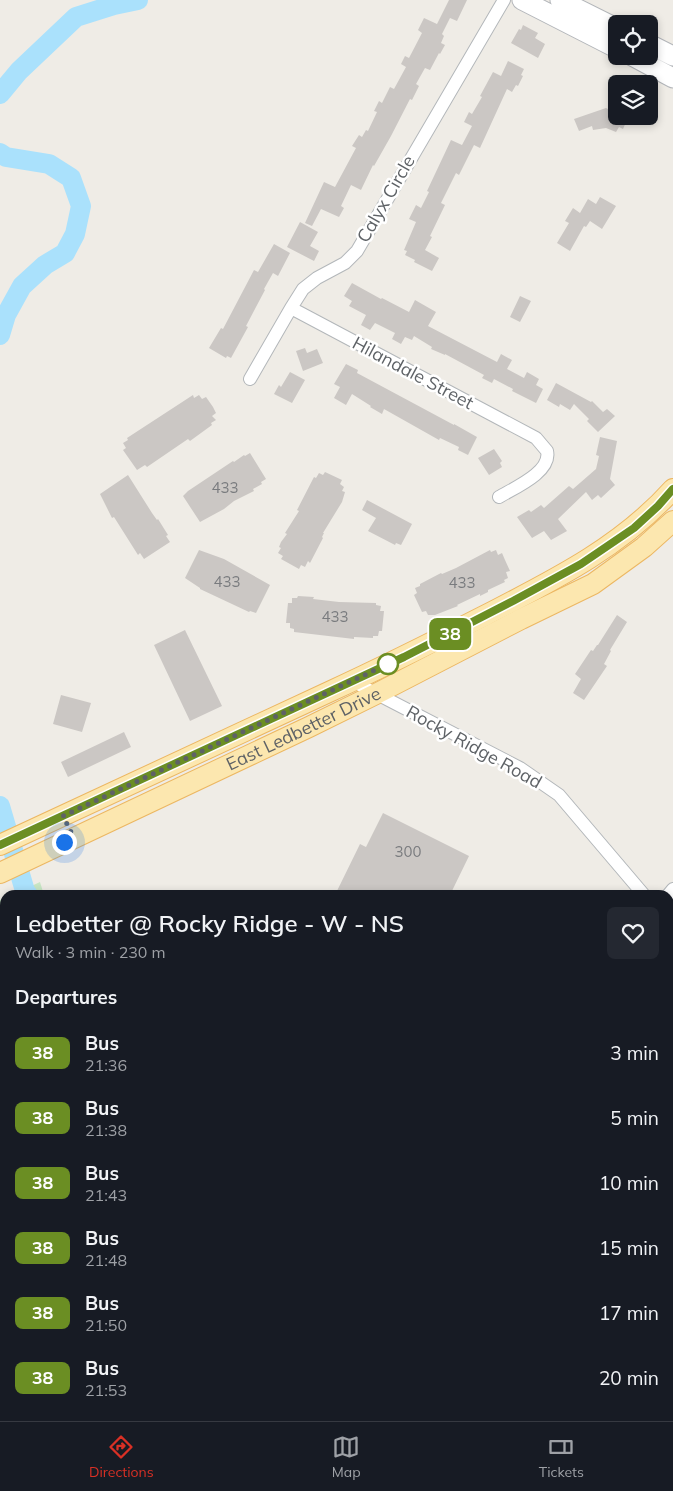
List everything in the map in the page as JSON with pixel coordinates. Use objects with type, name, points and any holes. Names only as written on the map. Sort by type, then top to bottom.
[{"type":"main road","points":[[522,0],[608,44]]},
{"type":"main road","points":[[560,0],[608,24]]},
{"type":"main road","points":[[658,48],[673,56]]},
{"type":"main road","points":[[649,65],[673,78]]},
{"type":"main road","name":"East Ledbetter Drive","points":[[0,845],[404,657],[513,601],[581,564],[634,528],[673,489]]},
{"type":"main road","name":"East Ledbetter Drive","points":[[2,872],[376,694],[593,584],[644,547],[673,521]]},
{"type":"main road","points":[[581,564],[593,584]]},
{"type":"main road","points":[[190,757],[201,778]]},
{"type":"main road","points":[[63,816],[74,838]]},
{"type":"street","name":"Calyx Circle","points":[[250,379],[303,289],[317,278],[345,263],[357,251],[504,0]]},
{"type":"street","name":"Hilandale Street","points":[[291,308],[536,438],[547,451],[547,460],[536,475],[499,497]]},
{"type":"street","name":"Rocky Ridge Road","points":[[352,681],[520,768],[558,795],[640,890]]},
{"type":"green space","points":[[40,882],[42,890],[23,890]]},
{"type":"building","points":[[449,0],[467,0],[457,21],[450,18],[442,34],[444,36],[441,43],[445,45],[430,70],[425,68],[416,84],[419,86],[412,100],[410,99],[361,190],[351,185],[341,206],[344,208],[339,217],[321,209],[312,226],[305,223],[324,182],[335,187],[356,148],[352,146],[359,135],[362,137],[366,130],[368,131],[377,112],[374,111],[379,101],[382,103],[390,87],[394,89],[406,67],[401,64],[405,56],[409,58],[422,33],[418,30],[424,18],[437,24]]},
{"type":"building","points":[[523,25],[538,33],[535,38],[545,44],[538,58],[511,43]]},
{"type":"building","points":[[508,61],[524,69],[521,75],[523,76],[518,86],[516,85],[512,92],[507,89],[480,148],[474,145],[459,175],[456,173],[441,203],[445,205],[425,250],[439,258],[432,271],[405,255],[407,251],[404,250],[416,222],[409,219],[416,205],[421,208],[451,140],[462,145],[472,126],[464,122],[469,112],[472,114],[482,97],[480,96],[493,72],[501,76]]},
{"type":"building","points":[[606,108],[608,109],[608,125],[625,125],[623,129],[619,127],[616,132],[606,128],[593,130],[592,126],[579,131],[574,119]]},
{"type":"building","points":[[600,197],[616,206],[602,229],[590,221],[586,227],[584,226],[570,251],[557,243],[569,223],[565,221],[573,208],[580,213],[588,199],[596,204]]},
{"type":"building","points":[[300,222],[318,232],[310,246],[319,251],[314,261],[287,247]]},
{"type":"building","points":[[274,244],[290,253],[278,276],[273,273],[264,289],[246,326],[248,327],[231,358],[227,356],[226,358],[209,348],[221,328],[223,329],[254,270],[258,272]]},
{"type":"building","points":[[352,283],[409,312],[415,300],[436,312],[428,326],[497,362],[501,354],[512,360],[507,369],[524,378],[527,372],[539,379],[536,385],[543,389],[536,403],[494,379],[492,383],[482,378],[484,375],[445,354],[431,349],[432,347],[414,336],[412,340],[405,337],[401,344],[392,339],[395,333],[375,323],[370,330],[361,325],[366,315],[349,306],[352,301],[344,296]]},
{"type":"building","points":[[520,296],[531,301],[520,322],[510,317]]},
{"type":"building","points":[[305,348],[307,353],[317,349],[323,363],[303,371],[296,351]]},
{"type":"building","points":[[346,364],[358,370],[357,373],[477,437],[468,455],[458,450],[459,447],[440,438],[439,440],[384,409],[382,414],[352,394],[346,405],[334,398],[340,387],[334,384]]},
{"type":"building","points":[[290,372],[305,380],[292,403],[274,394],[279,385],[281,387]]},
{"type":"building","points":[[556,383],[592,401],[603,412],[607,409],[615,416],[598,432],[587,421],[589,419],[574,404],[570,410],[560,404],[559,407],[547,400]]},
{"type":"building","points":[[193,395],[194,398],[199,395],[202,399],[206,397],[216,413],[212,416],[216,420],[190,441],[188,439],[147,467],[145,465],[137,470],[123,450],[126,448],[123,443],[128,440],[127,438]]},
{"type":"building","points":[[600,437],[617,441],[610,479],[615,485],[601,498],[598,495],[592,500],[586,492],[558,519],[567,531],[551,540],[544,531],[532,538],[517,517],[529,510],[531,512],[541,505],[544,508],[569,486],[573,489],[596,469],[599,456],[596,455]]},
{"type":"building","points":[[494,449],[502,461],[500,463],[502,467],[489,475],[478,458]]},
{"type":"building","points":[[250,453],[266,479],[261,482],[262,484],[253,489],[254,491],[200,522],[183,496],[233,461]]},
{"type":"building","points":[[325,472],[342,480],[340,484],[344,487],[342,491],[345,492],[342,502],[323,533],[323,538],[310,563],[308,561],[305,567],[301,565],[299,569],[281,559],[283,556],[278,553],[281,548],[279,547],[287,534],[285,533],[299,511],[297,510],[314,477],[316,478],[319,473],[323,475]]},
{"type":"building","points":[[128,475],[152,513],[158,519],[170,542],[144,559],[140,553],[138,555],[114,517],[112,518],[100,494]]},
{"type":"building","points":[[367,500],[412,524],[401,545],[396,543],[395,545],[368,531],[376,518],[362,510]]},
{"type":"building","points":[[199,550],[224,559],[270,585],[256,613],[249,612],[200,589],[185,578]]},
{"type":"building","points":[[490,550],[491,552],[496,550],[498,555],[502,553],[510,571],[506,572],[508,578],[504,580],[505,582],[480,596],[480,594],[458,606],[435,615],[428,615],[426,611],[422,612],[414,595],[417,593],[415,588],[441,573],[456,568]]},
{"type":"building","points":[[298,596],[339,602],[376,603],[376,605],[381,606],[380,611],[384,611],[382,631],[379,631],[378,636],[373,636],[373,638],[354,637],[354,639],[294,632],[294,629],[290,628],[290,623],[286,623],[288,603],[292,603],[292,598],[297,598]]},
{"type":"building","points":[[617,615],[627,622],[610,650],[604,664],[607,666],[584,700],[573,693],[581,679],[575,674],[591,650],[593,651],[598,645]]},
{"type":"building","points":[[185,630],[222,706],[190,721],[154,645]]},
{"type":"building","points":[[61,695],[91,703],[82,732],[53,724]]},
{"type":"building","points":[[124,732],[131,747],[68,777],[61,762]]},
{"type":"building","points":[[383,813],[469,856],[452,890],[337,890],[360,844],[366,847]]},
{"type":"waterway","points":[[0,94],[19,71],[76,17],[114,5],[138,0]]},
{"type":"waterway","points":[[0,153],[6,157],[49,164],[71,178],[81,206],[75,234],[65,253],[45,265],[22,286],[6,315],[0,335]]},
{"type":"waterway","points":[[0,806],[25,890]]},
{"type":"bus line","name":"38","points":[[0,845],[404,657],[513,601],[581,564],[634,528],[673,489]]},
{"type":"route","points":[[64,842],[74,838],[63,816],[388,664]]}]
